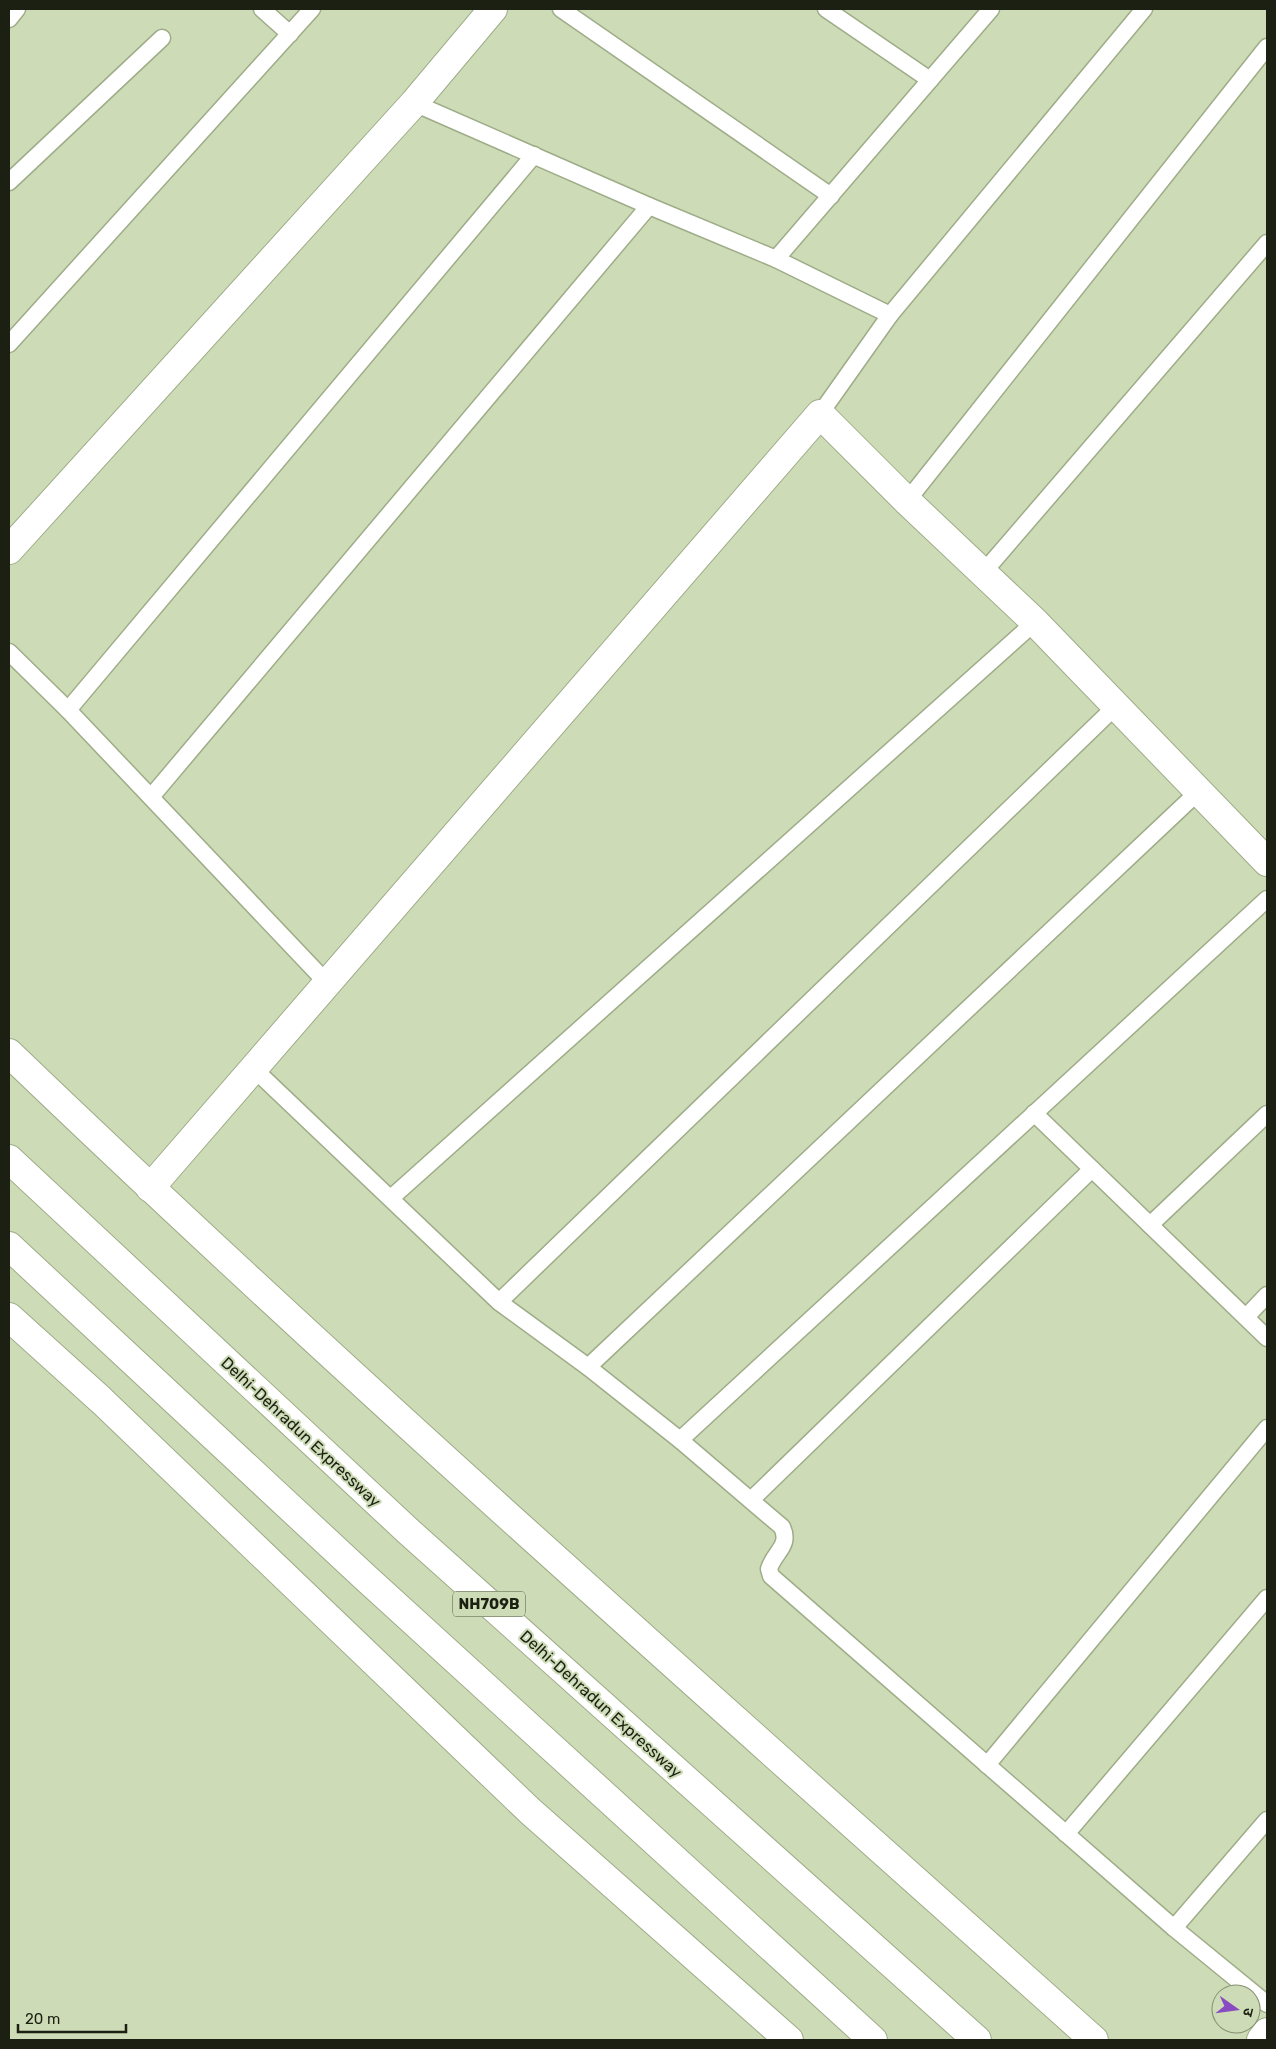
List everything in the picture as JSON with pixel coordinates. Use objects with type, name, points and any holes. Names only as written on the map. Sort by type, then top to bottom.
[{"type":"main road","points":[[9,550],[414,103],[493,9]]},
{"type":"main road","points":[[150,1188],[820,414],[982,574],[1035,622],[1267,862]]},
{"type":"main road","points":[[9,1053],[150,1188],[380,1400],[1094,2040]]},
{"type":"main road","name":"Delhi-Dehradun Expressway","points":[[9,1159],[408,1531],[977,2040]]},
{"type":"main road","points":[[9,1246],[368,1579],[873,2040]]},
{"type":"main road","points":[[9,1317],[101,1400],[530,1811],[789,2040]]},
{"type":"main road","points":[[1261,2040],[1267,2032]]},
{"type":"lane","points":[[9,19],[17,9]]},
{"type":"lane","points":[[262,9],[290,34]]},
{"type":"lane","points":[[9,344],[312,9]]},
{"type":"lane","points":[[561,9],[830,196]]},
{"type":"lane","points":[[826,9],[930,80]]},
{"type":"lane","points":[[776,258],[991,9]]},
{"type":"lane","points":[[820,414],[890,316],[1144,9]]},
{"type":"lane","points":[[9,182],[162,38]]},
{"type":"lane","points":[[907,501],[1267,47]]},
{"type":"lane","points":[[414,103],[649,206],[776,258],[890,316]]},
{"type":"lane","points":[[68,710],[534,155]]},
{"type":"lane","points":[[151,797],[649,206]]},
{"type":"lane","points":[[982,574],[1267,243]]},
{"type":"lane","points":[[391,1198],[1035,622]]},
{"type":"lane","points":[[9,652],[68,710],[327,983]]},
{"type":"lane","points":[[499,1302],[1116,706]]},
{"type":"lane","points":[[588,1367],[1199,791]]},
{"type":"lane","points":[[680,1440],[1267,899]]},
{"type":"lane","points":[[252,1068],[499,1302],[588,1367],[680,1440],[782,1527],[786,1535],[784,1545],[768,1569],[771,1576],[1174,1928],[1267,2004]]},
{"type":"lane","points":[[1034,1114],[1267,1338]]},
{"type":"lane","points":[[1150,1225],[1267,1114]]},
{"type":"lane","points":[[751,1500],[1092,1170]]},
{"type":"lane","points":[[1246,1317],[1267,1295]]},
{"type":"lane","points":[[987,1765],[1267,1428]]},
{"type":"lane","points":[[1066,1834],[1267,1598]]},
{"type":"lane","points":[[1174,1928],[1267,1820]]}]
